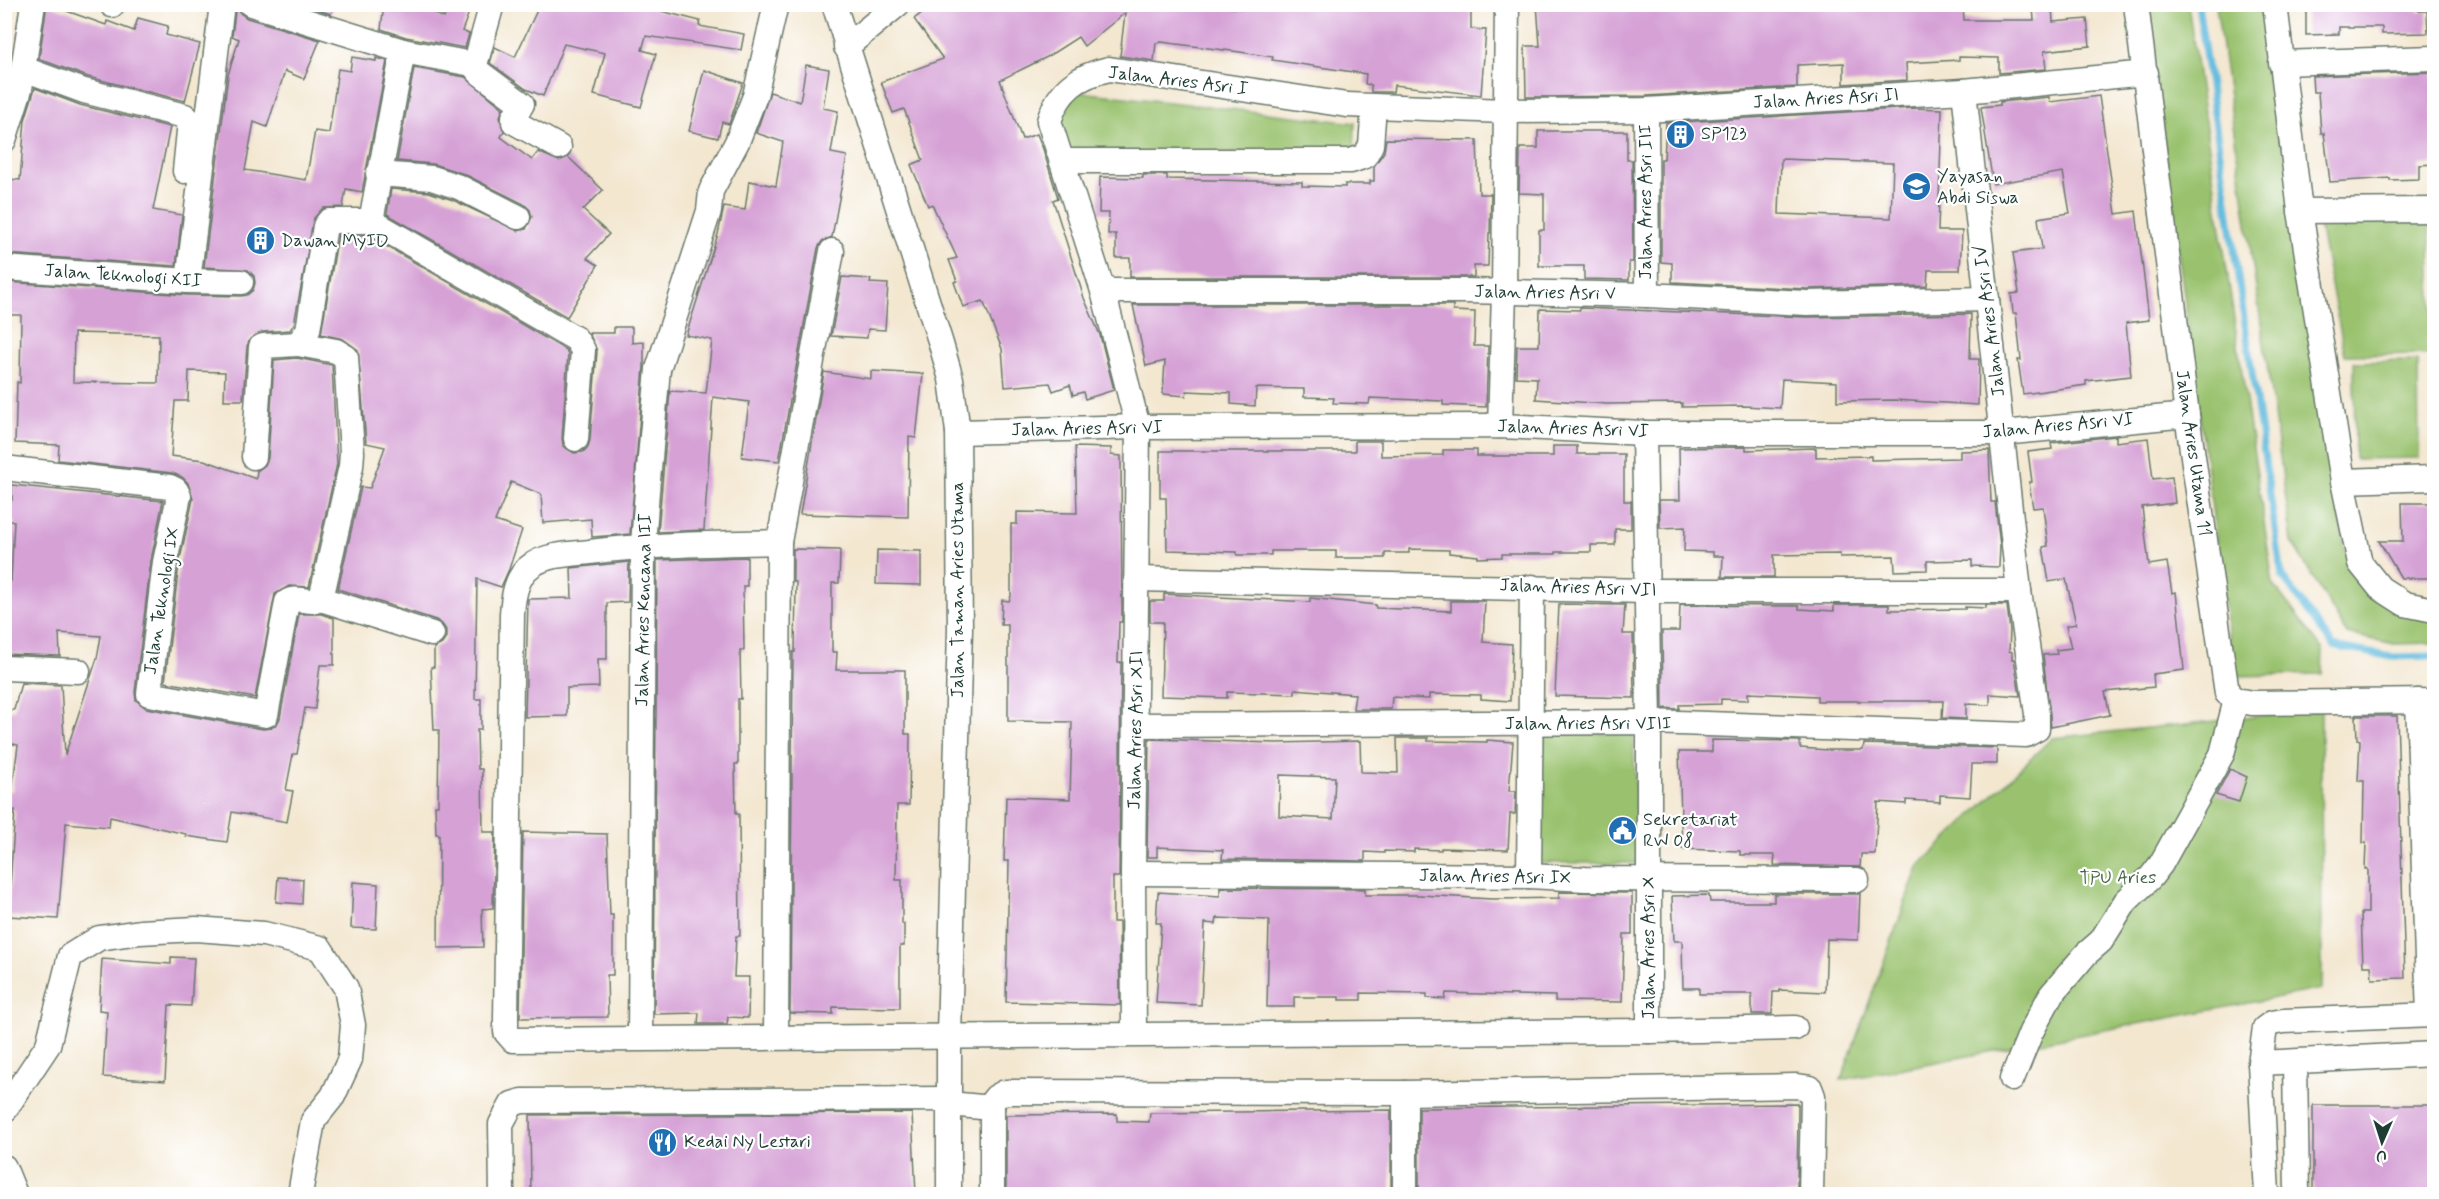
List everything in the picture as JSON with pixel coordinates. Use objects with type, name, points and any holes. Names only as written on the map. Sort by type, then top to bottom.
[{"type":"street","points":[[4,140],[24,69],[33,4]]},
{"type":"street","points":[[188,281],[222,4]]},
{"type":"street","points":[[250,4],[403,51],[472,64],[480,73],[522,104],[514,117],[514,122],[559,147]]},
{"type":"street","points":[[472,64],[477,58],[492,4]]},
{"type":"street","name":"Jalan Aries Kencana III","points":[[640,1038],[643,545],[658,369],[709,211],[711,191],[737,142],[755,96],[776,4]]},
{"type":"street","name":"Jalan Taman Aries Utama","points":[[834,4],[941,344],[951,379],[958,432],[960,629],[949,1035],[949,1194]]},
{"type":"street","points":[[846,47],[898,4]]},
{"type":"street","points":[[1500,426],[1507,4]]},
{"type":"street","name":"Jalan Aries Utama 11","points":[[2136,4],[2187,415],[2227,693],[2236,700]]},
{"type":"street","points":[[2276,4],[2300,211],[2343,481],[2360,563],[2380,588],[2405,604],[2434,610]]},
{"type":"street","points":[[371,221],[378,174],[403,51]]},
{"type":"street","points":[[2282,63],[2434,58]]},
{"type":"street","points":[[24,69],[84,91],[185,116],[190,121],[185,171]]},
{"type":"street","name":"Jalan Aries Asri I","points":[[1138,427],[1103,291],[1049,121],[1054,104],[1074,82],[1089,73],[1109,69],[1374,107],[1505,111]]},
{"type":"street","name":"Jalan Aries Asri II","points":[[1505,111],[1646,110],[1964,91],[2146,73]]},
{"type":"street","name":"Jalan Aries Asri IV","points":[[1964,91],[2019,591],[2037,714],[2037,729]]},
{"type":"street","points":[[1062,161],[1351,161],[1365,156],[1371,145],[1374,107]]},
{"type":"street","name":"Jalan Aries Asri III","points":[[1646,110],[1647,295]]},
{"type":"street","points":[[378,174],[432,178],[459,187],[518,217]]},
{"type":"street","points":[[2300,211],[2434,210]]},
{"type":"street","points":[[298,344],[305,338],[308,330],[325,226],[334,219],[371,221],[576,339],[583,350],[576,439]]},
{"type":"street","points":[[776,1037],[779,542],[832,251]]},
{"type":"street","name":"Jalan Teknologi XII","points":[[4,268],[188,281],[241,282]]},
{"type":"street","name":"Jalan Aries Asri V","points":[[1103,291],[1647,295],[1807,303],[1987,299]]},
{"type":"street","points":[[254,457],[261,347],[263,345],[298,344],[336,351],[346,357],[351,466],[321,599],[432,634]]},
{"type":"street","name":"Jalan Aries Asri VI","points":[[958,432],[1138,427],[1500,426],[1644,433],[2003,433],[2187,415]]},
{"type":"street","name":"Jalan Aries Asri XII","points":[[1134,1034],[1133,873],[1137,724],[1138,427]]},
{"type":"street","name":"Jalan Aries Asri X","points":[[1644,433],[1649,722],[1648,1031]]},
{"type":"street","name":"Jalan Teknologi IX","points":[[4,468],[170,487],[176,490],[179,496],[163,573],[148,692],[150,694],[266,715],[287,602],[294,599],[316,602],[321,599]]},
{"type":"street","points":[[2343,481],[2434,478]]},
{"type":"street","points":[[779,542],[643,545],[556,556],[531,565],[523,574],[514,592],[506,1018],[506,1032],[513,1040],[1795,1028]]},
{"type":"street","name":"Jalan Aries Asri VII","points":[[1137,579],[1646,591],[2019,591]]},
{"type":"street","points":[[1529,876],[1532,587]]},
{"type":"street","points":[[4,668],[78,671]]},
{"type":"street","points":[[2012,1079],[2031,1032],[2051,995],[2086,954],[2101,941],[2126,901],[2162,864],[2223,754],[2236,700],[2252,703],[2426,701],[2432,1015],[2283,1021],[2272,1023],[2265,1028],[2260,1063],[2267,1194]]},
{"type":"street","name":"Jalan Aries Asri VIII","points":[[1137,724],[1649,722],[2026,735],[2037,729]]},
{"type":"street","name":"Jalan Aries Asri IX","points":[[1133,873],[1529,876],[1649,880],[1857,880]]},
{"type":"street","points":[[4,1111],[48,1045],[70,956],[99,938],[140,932],[196,929],[264,934],[321,948],[346,988],[352,1036],[350,1059],[333,1096],[313,1121],[300,1194]]},
{"type":"street","points":[[2260,1063],[2434,1054]]},
{"type":"street","points":[[2295,1062],[2297,1194]]},
{"type":"street","points":[[992,1194],[992,1108],[996,1097],[1005,1092],[1405,1093],[1795,1086],[1810,1088],[1813,1096],[1811,1194]]},
{"type":"street","points":[[1405,1093],[1405,1194]]},
{"type":"street","points":[[502,1194],[501,1124],[512,1104],[522,1101],[949,1101],[992,1108]]},
{"type":"street","points":[[4,1167],[15,1194]]},
{"type":"green space","points":[[2146,5],[2188,5],[2273,584],[2323,650],[2322,674],[2234,676]]},
{"type":"green space","points":[[2216,5],[2268,5],[2345,549],[2386,597],[2434,612],[2434,643],[2394,644],[2347,634],[2292,542]]},
{"type":"green space","points":[[1071,91],[1355,123],[1354,152],[1064,155],[1052,96]]},
{"type":"green space","points":[[2429,217],[2434,354],[2345,355],[2318,220]]},
{"type":"green space","points":[[2418,361],[2419,458],[2355,459],[2354,362]]},
{"type":"green space","name":"TPU Aries","points":[[2321,710],[2322,989],[1841,1080],[1918,867],[2052,738]]},
{"type":"green space","points":[[1535,730],[1633,734],[1639,863],[1533,863]]},
{"type":"building","points":[[47,4],[106,25],[107,21],[134,31],[138,18],[168,26],[166,35],[200,44],[185,101],[88,77],[39,59]]},
{"type":"building","points":[[236,4],[240,13],[247,18],[320,40],[304,79],[285,71],[267,127],[254,122],[245,170],[306,180],[315,131],[329,133],[338,69],[350,71],[352,57],[387,61],[362,192],[346,189],[343,207],[323,208],[314,218],[294,324],[290,330],[262,332],[250,339],[247,346],[243,400],[224,400],[225,372],[189,371],[188,401],[175,401],[171,456],[204,460],[256,479],[257,471],[265,465],[268,458],[274,360],[297,358],[332,365],[337,464],[309,587],[289,586],[275,594],[255,698],[165,682],[179,564],[193,499],[188,483],[182,477],[172,473],[58,460],[59,445],[15,443],[17,382],[20,383],[21,315],[8,315],[8,296],[6,296],[7,282],[188,295],[241,296],[253,290],[254,276],[248,270],[204,267],[228,75],[239,39],[232,36]],"holes":[[[74,333],[159,335],[158,383],[73,382]]]},
{"type":"building","points":[[301,4],[335,4],[331,14]]},
{"type":"building","points":[[384,4],[415,4],[444,18],[448,4],[472,4],[462,31],[469,34],[465,48],[406,37],[381,29]]},
{"type":"building","points":[[540,4],[654,4],[653,9],[700,21],[699,26],[744,34],[741,50],[646,36],[642,50],[656,54],[641,107],[594,95],[605,53],[564,44],[543,96],[526,89],[490,63],[495,47],[515,57]]},
{"type":"building","points":[[934,4],[1198,4],[1243,9],[1244,4],[1471,4],[1471,29],[1486,30],[1481,95],[1394,85],[1393,92],[1371,92],[1371,85],[1365,84],[1366,74],[1272,60],[1273,57],[1161,42],[1156,43],[1154,61],[1120,56],[1125,13],[1084,46],[1078,37],[1047,57],[1000,80],[1022,139],[1037,134],[1043,149],[1058,198],[1053,200],[1084,298],[1100,335],[1114,390],[1085,399],[1083,392],[1073,395],[1070,385],[1053,391],[1050,383],[1005,387],[1002,349],[983,301],[963,307],[949,260],[957,258],[932,204],[928,206],[911,165],[923,160],[904,109],[893,113],[881,82],[943,59],[914,19]]},
{"type":"building","points":[[1537,4],[1963,4],[1964,20],[2034,20],[2033,8],[2052,6],[2053,22],[2087,19],[2090,46],[2044,51],[2046,69],[1999,73],[1999,58],[1959,57],[1959,60],[1906,63],[1907,80],[1844,84],[1844,63],[1797,65],[1797,87],[1646,96],[1526,97],[1525,46],[1540,46]]},
{"type":"building","points":[[2306,4],[2419,4],[2419,11],[2427,11],[2428,33],[2382,34],[2382,27],[2339,27],[2339,34],[2306,35]]},
{"type":"building","points":[[4,59],[10,60],[4,91]]},
{"type":"building","points":[[806,65],[829,69],[823,108],[838,111],[831,153],[847,156],[832,237],[822,241],[818,248],[779,461],[742,457],[749,402],[713,397],[704,530],[658,532],[670,391],[706,393],[712,340],[686,335],[718,234],[724,207],[745,210],[749,181],[776,186],[783,142],[756,133],[770,92],[800,102]]},
{"type":"building","points":[[414,68],[465,77],[503,108],[500,117],[504,131],[501,137],[532,160],[538,152],[559,161],[568,157],[603,190],[583,210],[609,234],[587,258],[598,265],[567,317],[387,214],[391,189],[429,192],[453,200],[518,231],[526,229],[532,217],[530,210],[524,204],[464,174],[433,164],[397,161]]},
{"type":"building","points":[[704,70],[743,83],[729,124],[722,122],[718,138],[689,131]]},
{"type":"building","points":[[2433,72],[2434,164],[2419,165],[2419,179],[2390,180],[2390,178],[2330,182],[2324,133],[2321,133],[2318,92],[2313,92],[2312,76]]},
{"type":"building","points":[[35,88],[80,105],[170,127],[153,210],[182,215],[176,266],[6,254],[10,218],[6,218],[8,179],[20,180],[25,120]]},
{"type":"building","points":[[2099,96],[2116,214],[2136,211],[2149,320],[2126,323],[2131,376],[2086,381],[2086,385],[2023,394],[2018,360],[2021,360],[2016,313],[2013,313],[2011,294],[2019,293],[2013,253],[2042,249],[2038,218],[2070,213],[2063,172],[1993,184],[1981,107],[2000,105],[2000,102],[2049,97],[2050,102]]},
{"type":"building","points":[[1913,108],[1942,109],[1938,231],[1962,231],[1960,270],[1928,270],[1927,286],[1807,289],[1672,282],[1672,263],[1661,262],[1661,159],[1664,159],[1666,123]],"holes":[[[1781,159],[1893,163],[1891,218],[1779,214]]]},
{"type":"building","points":[[1538,131],[1627,131],[1627,160],[1632,160],[1633,262],[1629,262],[1629,280],[1584,279],[1584,266],[1539,266],[1539,230],[1544,230],[1544,194],[1519,193],[1520,148],[1538,148]]},
{"type":"building","points":[[1386,139],[1477,140],[1479,194],[1491,194],[1488,266],[1474,266],[1474,277],[1130,277],[1130,258],[1116,258],[1116,234],[1108,234],[1109,213],[1099,213],[1100,177],[1143,178],[1143,175],[1167,175],[1167,179],[1302,182],[1302,186],[1345,187],[1345,184],[1370,184],[1370,181],[1374,181],[1374,166],[1384,152]]},
{"type":"building","points":[[338,235],[367,235],[566,350],[568,354],[562,438],[563,446],[574,453],[583,452],[590,440],[597,351],[589,333],[614,333],[614,327],[632,327],[632,343],[644,342],[644,367],[630,534],[592,537],[591,519],[543,523],[541,494],[511,482],[495,521],[522,530],[509,569],[501,587],[477,579],[475,699],[481,699],[481,730],[477,730],[478,769],[482,769],[483,832],[495,832],[493,908],[482,909],[483,947],[438,948],[439,834],[436,834],[435,805],[438,805],[439,730],[434,730],[431,667],[434,667],[434,648],[442,644],[446,638],[446,630],[436,620],[338,589],[361,487],[370,488],[385,447],[366,443],[358,350],[343,339],[321,334]]},
{"type":"building","points":[[842,277],[871,279],[870,283],[888,284],[885,330],[868,329],[867,338],[831,336]]},
{"type":"building","points":[[1133,305],[1453,305],[1453,311],[1475,312],[1474,346],[1488,346],[1486,407],[1443,405],[1443,401],[1370,398],[1369,404],[1333,403],[1334,398],[1304,397],[1304,389],[1256,388],[1255,406],[1231,404],[1231,393],[1187,391],[1186,396],[1163,394],[1165,361],[1146,366]]},
{"type":"building","points":[[1580,308],[1807,317],[1971,314],[1970,359],[1979,359],[1978,405],[1894,400],[1837,401],[1837,382],[1782,379],[1780,408],[1682,407],[1682,403],[1607,404],[1536,399],[1537,378],[1516,377],[1517,346],[1539,346],[1540,309],[1580,310]]},
{"type":"building","points":[[871,371],[923,374],[916,438],[909,437],[908,517],[800,514],[824,372],[871,379]]},
{"type":"building","points":[[2116,436],[2116,442],[2148,438],[2153,479],[2172,477],[2175,503],[2142,507],[2149,565],[2167,562],[2172,593],[2176,592],[2184,670],[2153,674],[2154,687],[2105,692],[2110,715],[2051,727],[2043,655],[2057,654],[2056,650],[2071,648],[2066,626],[2076,624],[2066,579],[2049,582],[2043,547],[2048,546],[2043,507],[2033,508],[2028,452],[2052,449],[2051,443]]},
{"type":"building","points":[[1355,441],[1381,441],[1381,456],[1443,455],[1443,450],[1477,450],[1477,456],[1553,456],[1553,446],[1577,446],[1577,454],[1624,454],[1624,501],[1631,501],[1631,529],[1615,529],[1615,545],[1591,545],[1591,552],[1502,554],[1502,557],[1478,558],[1478,556],[1449,553],[1449,550],[1409,549],[1409,553],[1385,553],[1385,558],[1336,558],[1336,551],[1271,551],[1271,555],[1237,555],[1237,552],[1167,550],[1166,498],[1160,498],[1160,451],[1355,451]]},
{"type":"building","points":[[1075,447],[1111,448],[1111,455],[1121,456],[1122,622],[1119,622],[1118,662],[1121,662],[1119,877],[1113,877],[1113,922],[1119,922],[1120,1005],[1006,1002],[1009,861],[1004,861],[1006,797],[1070,799],[1072,722],[1008,721],[1008,625],[1001,625],[1002,600],[1009,601],[1011,596],[1011,524],[1017,524],[1017,512],[1077,513]]},
{"type":"building","points":[[1746,447],[1746,450],[1816,448],[1816,457],[1871,456],[1871,460],[1960,458],[1960,451],[1989,450],[1991,502],[1995,502],[2000,546],[1999,567],[1972,566],[1972,560],[1927,561],[1927,570],[1895,571],[1894,556],[1774,555],[1774,577],[1722,577],[1723,556],[1713,556],[1713,552],[1684,551],[1685,527],[1660,528],[1659,500],[1680,500],[1679,448]]},
{"type":"building","points":[[12,485],[163,501],[151,560],[135,692],[136,700],[146,708],[263,729],[271,728],[280,718],[299,614],[321,614],[334,618],[334,665],[320,665],[315,709],[305,708],[297,754],[293,754],[286,790],[293,791],[287,822],[232,812],[227,842],[186,836],[186,834],[110,817],[109,827],[66,823],[58,919],[8,916],[15,810],[9,810],[9,791],[12,791],[18,745],[4,742],[4,710],[14,710],[21,683],[61,685],[65,755],[97,658],[101,636],[59,633],[60,656],[4,654],[4,581],[11,581],[14,521],[4,521],[4,500],[12,500]]},
{"type":"building","points":[[2402,503],[2434,503],[2434,578],[2401,578],[2379,541],[2403,541]]},
{"type":"building","points":[[793,549],[840,550],[839,583],[832,583],[832,652],[837,652],[836,670],[905,670],[905,734],[910,734],[909,805],[897,805],[896,880],[902,880],[902,924],[904,924],[904,946],[900,946],[900,1008],[833,1007],[833,1014],[790,1013],[793,652],[795,652],[796,582],[793,582]]},
{"type":"building","points":[[877,550],[921,551],[921,585],[876,584]]},
{"type":"building","points":[[747,557],[747,586],[743,586],[744,650],[740,650],[741,699],[738,699],[738,764],[735,764],[736,814],[739,814],[740,936],[736,936],[734,977],[749,977],[748,1018],[728,1017],[727,1024],[698,1024],[699,1013],[654,1014],[657,560]]},
{"type":"building","points":[[629,562],[628,602],[607,603],[607,659],[598,659],[599,687],[567,688],[567,716],[525,717],[528,599],[572,598],[571,568]]},
{"type":"building","points":[[1164,594],[1310,602],[1310,598],[1376,605],[1376,608],[1451,611],[1451,601],[1485,601],[1483,642],[1512,644],[1510,701],[1481,699],[1481,695],[1429,694],[1429,699],[1392,697],[1391,709],[1353,709],[1355,694],[1295,689],[1295,694],[1227,692],[1227,698],[1161,696],[1163,622],[1150,622],[1150,601],[1164,601]]},
{"type":"building","points":[[1559,604],[1625,605],[1623,634],[1633,634],[1634,698],[1555,696]]},
{"type":"building","points":[[1680,605],[1799,606],[1799,609],[1834,611],[1834,605],[1889,605],[1889,610],[1965,609],[1965,607],[1986,608],[1986,605],[2007,605],[2010,631],[2009,651],[2012,652],[2012,659],[2014,659],[2020,696],[1990,694],[1990,705],[1966,704],[1966,719],[1942,718],[1943,701],[1817,701],[1817,696],[1748,693],[1748,700],[1721,699],[1721,704],[1679,705],[1679,709],[1663,708],[1662,631],[1679,631]]},
{"type":"building","points":[[2356,716],[2397,716],[2405,978],[2372,979],[2371,966],[2363,966],[2361,913],[2368,913],[2368,869],[2365,869],[2366,843],[2363,843],[2364,781],[2358,781],[2360,740],[2357,739]]},
{"type":"building","points":[[1397,738],[1428,738],[1428,741],[1513,742],[1509,791],[1516,791],[1515,814],[1510,814],[1508,850],[1441,848],[1441,850],[1414,849],[1414,852],[1365,852],[1365,861],[1222,859],[1223,850],[1157,847],[1157,857],[1147,857],[1149,739],[1276,743],[1360,741],[1361,772],[1398,773]],"holes":[[[1280,775],[1335,777],[1333,819],[1279,816]]]},
{"type":"building","points":[[1712,740],[1800,741],[1800,748],[1828,750],[1863,750],[1864,744],[1997,748],[1997,764],[1972,764],[1970,797],[1940,795],[1940,802],[1906,800],[1906,804],[1878,802],[1875,854],[1861,854],[1860,867],[1774,865],[1775,855],[1740,855],[1740,851],[1682,849],[1679,752],[1712,752]]},
{"type":"building","points":[[2230,769],[2247,777],[2239,802],[2216,795]]},
{"type":"building","points":[[523,832],[607,834],[610,915],[613,915],[613,975],[607,975],[608,1017],[520,1018]]},
{"type":"building","points":[[278,877],[303,879],[302,904],[276,902]]},
{"type":"building","points":[[353,882],[378,884],[376,929],[351,928]]},
{"type":"building","points":[[1220,888],[1365,889],[1365,895],[1492,899],[1559,898],[1559,892],[1632,893],[1632,934],[1624,934],[1622,1002],[1555,1001],[1555,996],[1446,993],[1445,999],[1427,998],[1427,994],[1361,993],[1361,1000],[1339,1000],[1339,997],[1294,997],[1294,1007],[1267,1007],[1269,920],[1217,918],[1216,924],[1205,923],[1201,1005],[1156,1003],[1161,923],[1156,923],[1158,892],[1220,896]]},
{"type":"building","points":[[1774,894],[1860,894],[1858,940],[1827,939],[1825,992],[1779,990],[1779,992],[1773,992],[1772,1014],[1752,1014],[1752,994],[1699,994],[1699,988],[1683,988],[1682,941],[1674,941],[1672,896],[1709,895],[1710,902],[1774,902]]},
{"type":"building","points":[[171,957],[194,958],[191,1006],[169,1005],[165,1081],[103,1077],[107,1011],[99,1010],[102,959],[171,964]]},
{"type":"building","points":[[1798,1104],[1797,1194],[1419,1194],[1419,1108]]},
{"type":"building","points":[[2313,1105],[2434,1105],[2434,1194],[2313,1194]]},
{"type":"building","points":[[1391,1110],[1391,1194],[1006,1194],[1006,1115],[1117,1114],[1117,1121],[1149,1122],[1150,1113]]},
{"type":"building","points":[[912,1113],[916,1194],[531,1194],[530,1115]]},
{"type":"waterway","points":[[2198,4],[2282,576],[2333,646],[2392,657],[2434,656]]},
{"type":"place","name":"SP123","points":[[1680,134]]},
{"type":"place","name":"Yayasan Abdi Siswa","points":[[1916,187]]},
{"type":"place","name":"Dawan MyID","points":[[260,241]]},
{"type":"place","name":"Sekretariat RW 08","points":[[1622,830]]},
{"type":"place","name":"Kedai Ny Lestari","points":[[663,1142]]}]
